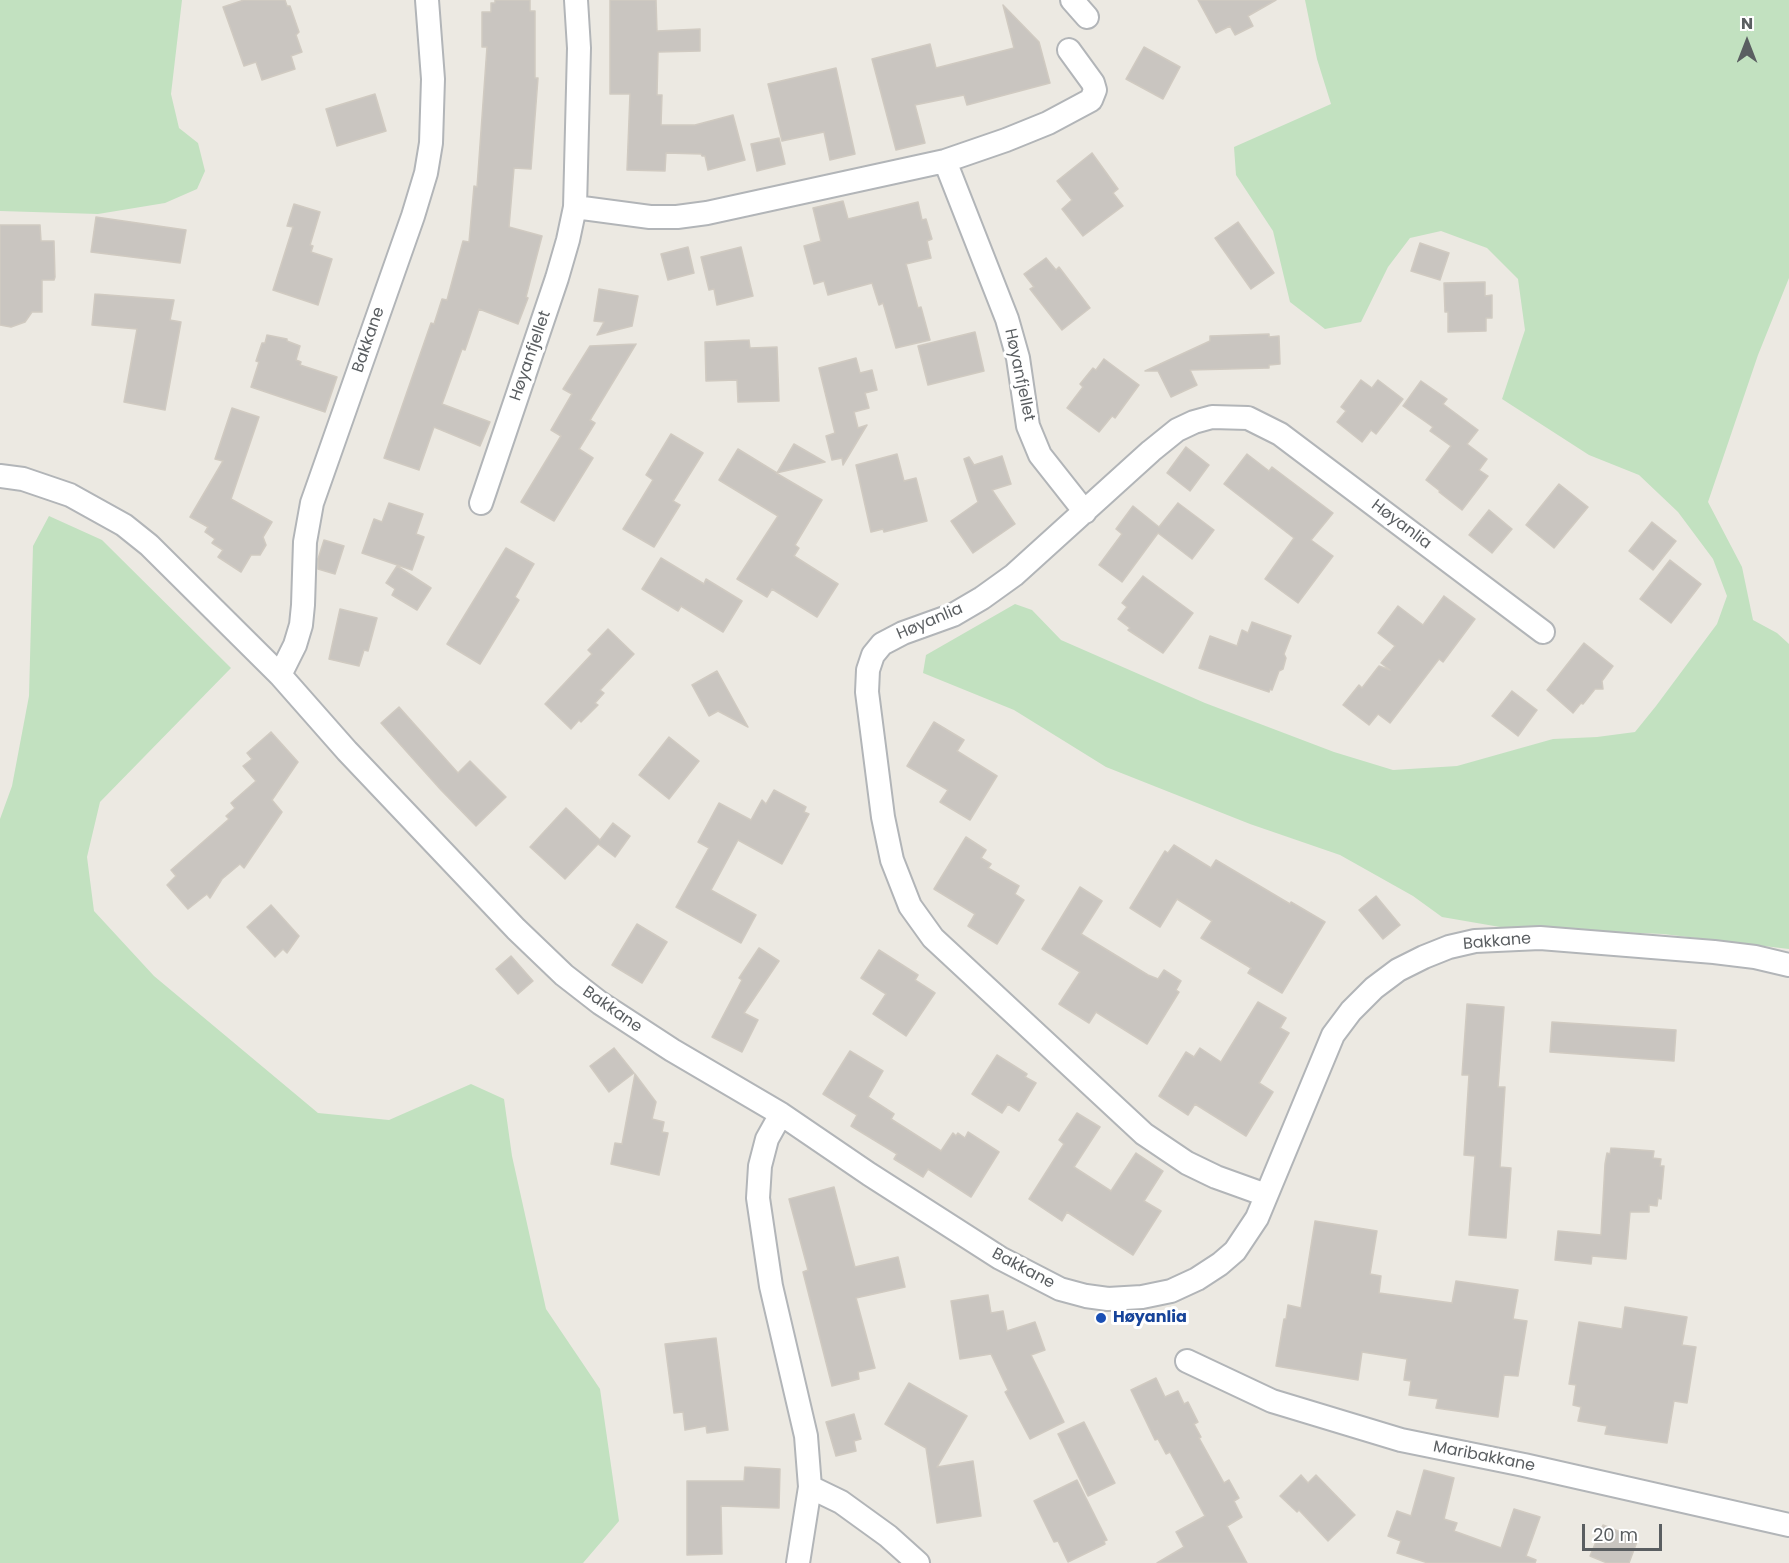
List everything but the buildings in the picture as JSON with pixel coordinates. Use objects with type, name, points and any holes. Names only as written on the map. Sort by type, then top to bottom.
[{"type":"street","name":"Bakkane","points":[[279,675],[295,645],[301,625],[305,542],[312,503],[426,173],[431,144],[433,79],[427,0]]},
{"type":"street","name":"Høyanfjellet","points":[[480,503],[557,278],[575,207],[579,48],[576,0]]},
{"type":"street","points":[[1072,0],[1088,17]]},
{"type":"street","points":[[575,207],[650,217],[707,213],[945,161],[1048,123],[1091,100],[1095,90],[1093,83],[1069,50]]},
{"type":"street","name":"Høyanfjellet","points":[[945,161],[1007,319],[1018,358],[1028,426],[1041,454],[1085,512]]},
{"type":"street","name":"Høyanlia","points":[[1266,1195],[1216,1177],[1187,1163],[1144,1134],[933,938],[910,906],[892,860],[883,817],[867,692],[868,670],[873,655],[882,644],[903,633],[953,615],[982,598],[1014,574],[1177,430],[1212,417],[1248,418],[1280,434],[1543,632]]},
{"type":"street","name":"Bakkane","points":[[0,476],[23,479],[70,495],[124,525],[165,560],[279,675],[454,865],[564,975],[641,1031],[781,1114],[1000,1258],[1060,1289],[1108,1299],[1142,1297],[1171,1291],[1197,1279],[1235,1251],[1257,1218],[1333,1035],[1351,1011],[1374,988],[1398,970],[1424,957],[1449,947],[1476,941],[1540,938],[1714,952],[1755,957],[1789,965]]},
{"type":"street","points":[[781,1114],[767,1140],[760,1166],[758,1198],[771,1286],[806,1436],[810,1487],[798,1563]]},
{"type":"street","name":"Maribakkane","points":[[1188,1361],[1272,1401],[1401,1440],[1524,1465],[1789,1525]]},
{"type":"street","points":[[810,1487],[841,1502],[888,1536],[918,1563]]},
{"type":"green space","points":[[0,0],[182,0],[171,94],[179,128],[198,143],[205,171],[197,189],[165,203],[98,214],[0,211]]},
{"type":"green space","points":[[1305,0],[1789,0],[1789,278],[1758,355],[1708,502],[1742,567],[1753,620],[1777,633],[1789,644],[1789,949],[1663,934],[1500,927],[1442,917],[1413,896],[1340,855],[1250,824],[1106,767],[1014,710],[923,673],[926,655],[1015,604],[1032,610],[1061,640],[1205,703],[1334,752],[1393,770],[1457,766],[1553,739],[1635,732],[1717,624],[1727,596],[1713,559],[1678,512],[1639,475],[1589,455],[1502,399],[1525,330],[1518,279],[1487,248],[1441,231],[1410,238],[1388,267],[1361,322],[1325,329],[1290,302],[1273,231],[1236,175],[1234,147],[1331,104],[1317,59]]},
{"type":"green space","points":[[49,516],[102,540],[231,668],[100,802],[87,857],[94,911],[154,976],[318,1113],[389,1120],[471,1084],[504,1099],[512,1156],[546,1309],[600,1389],[619,1521],[583,1563],[0,1563],[0,819],[12,786],[29,696],[33,546]]},
{"type":"place","name":"Høyanlia","points":[[1101,1318]]}]
